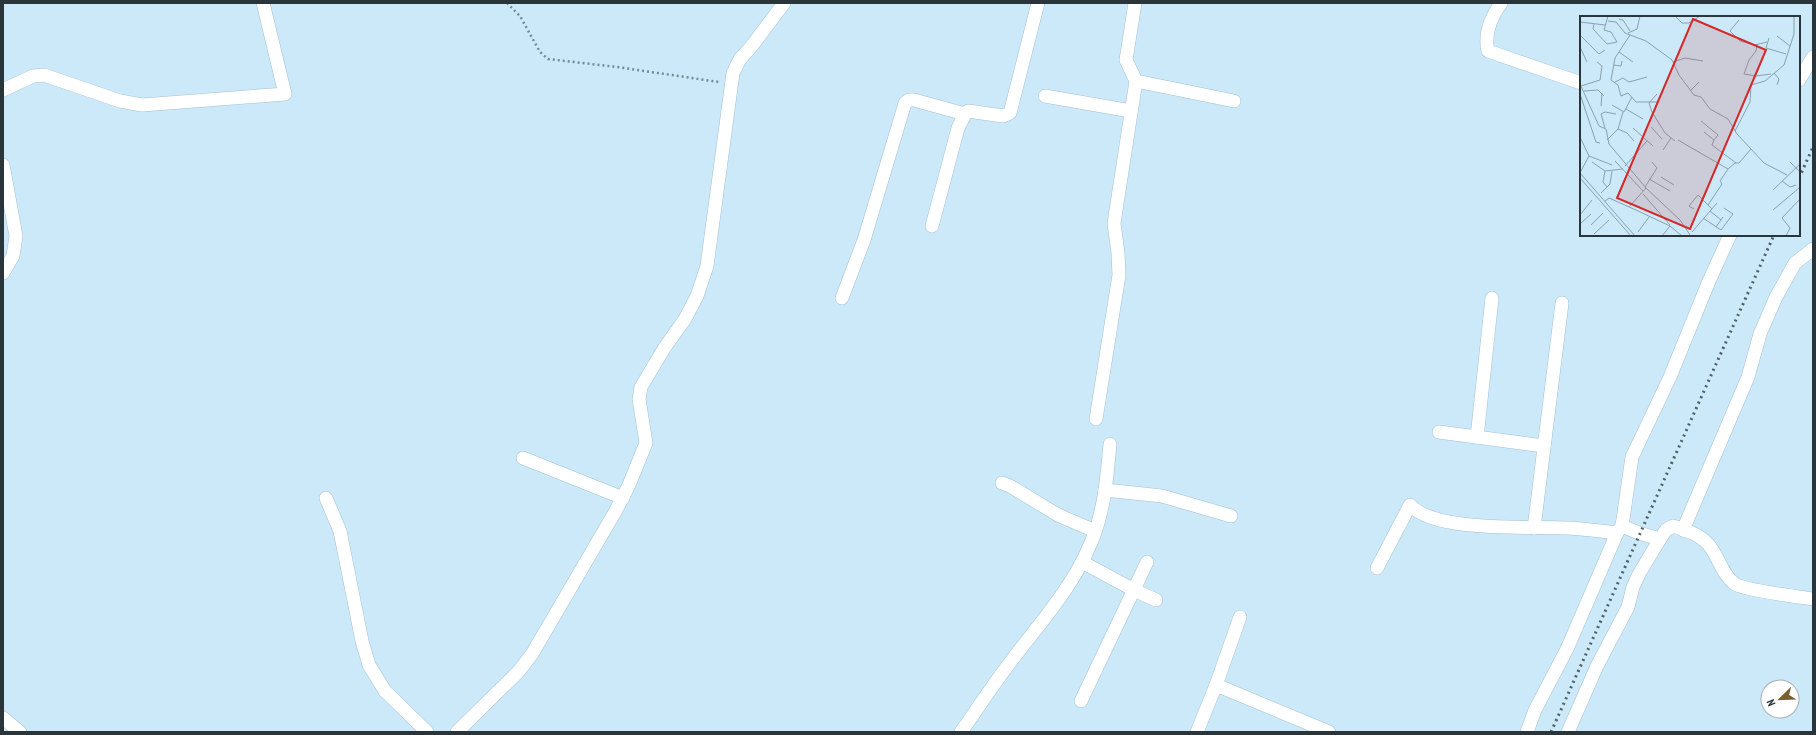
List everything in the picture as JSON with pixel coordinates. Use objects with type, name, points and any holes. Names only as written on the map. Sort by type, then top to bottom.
[{"type":"street","points":[[3,90],[33,76],[44,75],[120,101],[142,105],[285,94],[263,3]]},
{"type":"street","points":[[457,732],[519,671],[532,654],[578,579],[623,498],[646,443],[639,400],[640,386],[685,319],[697,296],[705,273],[709,256],[733,72],[740,59],[751,47],[784,3]]},
{"type":"street","points":[[932,226],[958,128],[965,114],[968,111],[1003,116],[1010,114],[1038,3]]},
{"type":"street","points":[[1096,419],[1119,275],[1114,223],[1136,81],[1126,60],[1135,3]]},
{"type":"street","points":[[1501,3],[1490,24],[1486,44],[1488,51],[1580,83]]},
{"type":"street","points":[[1800,78],[1813,57]]},
{"type":"street","points":[[1136,81],[1234,101]]},
{"type":"street","points":[[1045,96],[1131,111]]},
{"type":"street","points":[[842,298],[864,240],[905,103],[909,100],[914,100],[965,114]]},
{"type":"street","points":[[3,165],[16,236],[13,256],[3,273]]},
{"type":"street","points":[[1527,732],[1535,710],[1567,649],[1619,530],[1632,457],[1670,377],[1709,281],[1730,236]]},
{"type":"street","points":[[1683,530],[1748,377],[1760,334],[1776,297],[1795,263],[1813,249]]},
{"type":"street","points":[[1477,437],[1492,298]]},
{"type":"street","points":[[1534,528],[1562,303]]},
{"type":"street","points":[[1439,432],[1544,446]]},
{"type":"street","points":[[961,732],[1011,662],[1059,600],[1082,562],[1095,532],[1105,490],[1110,444]]},
{"type":"street","points":[[522,458],[623,498]]},
{"type":"street","points":[[1002,483],[1010,486],[1058,515],[1095,532]]},
{"type":"street","points":[[1105,490],[1162,496],[1231,516]]},
{"type":"street","points":[[326,498],[340,531],[362,641],[369,665],[385,691],[427,732]]},
{"type":"street","points":[[1377,568],[1410,505],[1431,518],[1448,522],[1534,528],[1619,530],[1639,533],[1660,539]]},
{"type":"street","points":[[1568,732],[1597,666],[1628,607],[1632,587],[1666,530],[1673,526],[1695,534],[1708,544],[1724,573],[1736,585],[1789,596],[1813,599]]},
{"type":"street","points":[[1082,562],[1156,600]]},
{"type":"street","points":[[1081,701],[1146,562]]},
{"type":"street","points":[[1197,732],[1216,685],[1240,617]]},
{"type":"street","points":[[1216,685],[1329,732]]},
{"type":"street","points":[[3,718],[20,732]]},
{"type":"path","points":[[508,3],[520,16],[540,52],[548,59],[662,72],[731,84]]},
{"type":"railway","points":[[1800,176],[1813,147]]},
{"type":"railway","points":[[1551,732],[1774,236]]}]
